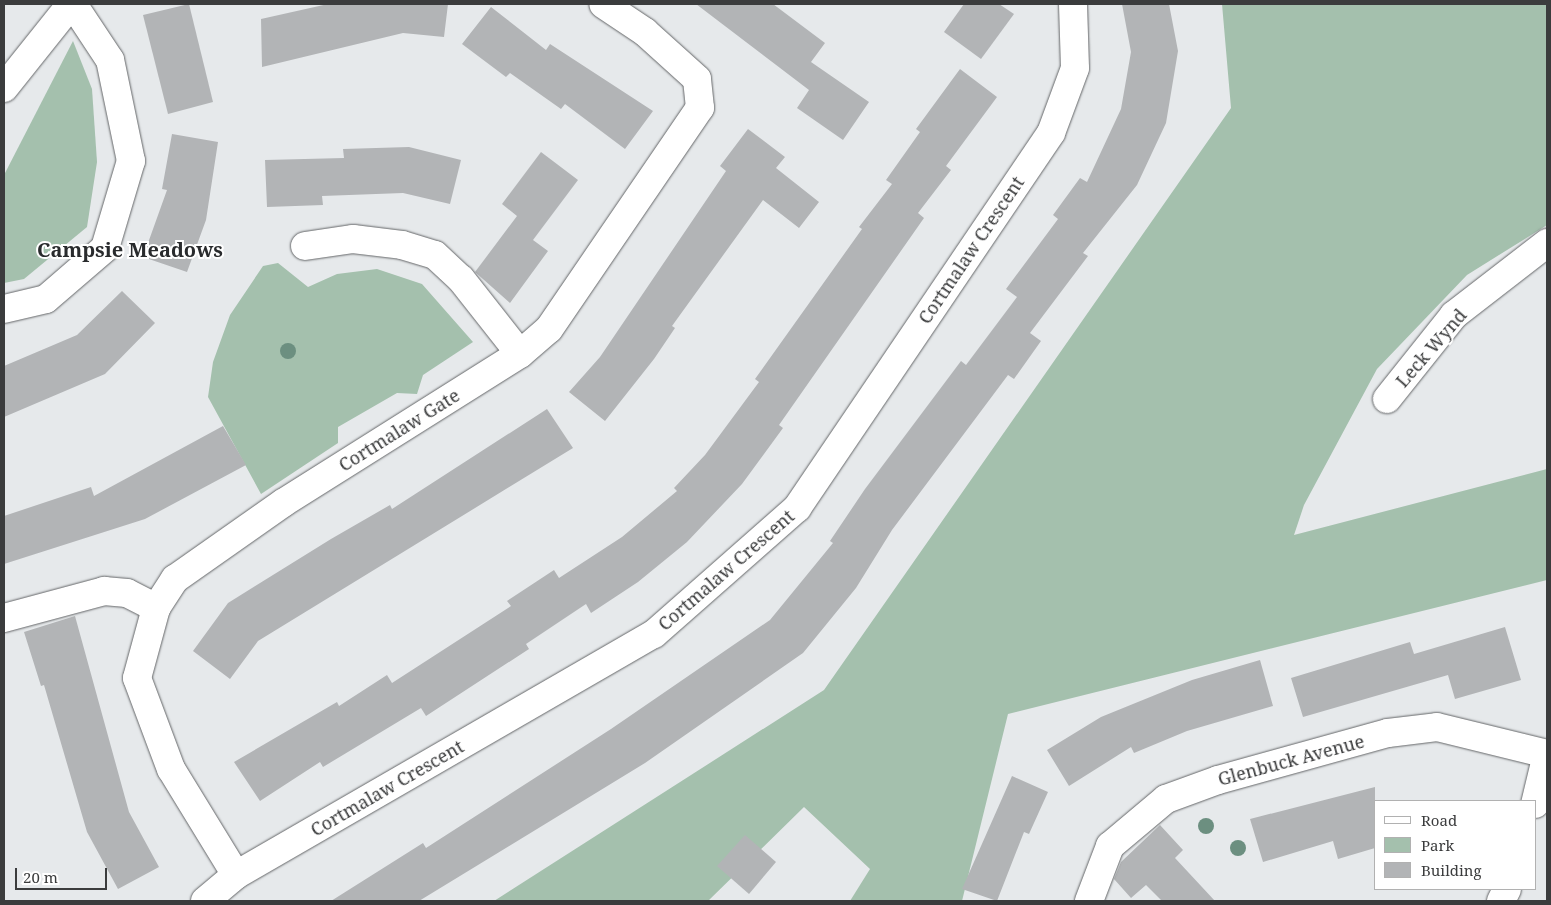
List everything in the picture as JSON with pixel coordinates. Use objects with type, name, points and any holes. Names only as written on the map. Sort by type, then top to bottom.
[{"type":"street","points":[[4,88],[72,4],[110,60],[131,161],[105,248],[46,299],[4,309]]},
{"type":"street","name":"Cortmalaw Gate","points":[[236,875],[171,769],[137,678],[156,608],[175,579],[283,503],[520,354],[549,329],[700,108],[697,79],[645,32],[603,4]]},
{"type":"street","name":"Cortmalaw Crescent","points":[[205,901],[236,875],[654,634],[797,508],[1051,133],[1075,68],[1073,4]]},
{"type":"street","points":[[305,246],[353,239],[402,245],[435,255],[461,279],[520,354]]},
{"type":"street","name":"Leck Wynd","points":[[1387,399],[1454,315],[1547,243]]},
{"type":"street","points":[[4,618],[104,591],[127,593],[156,608]]},
{"type":"street","name":"Glenbuck Avenue","points":[[1089,901],[1110,846],[1166,799],[1218,780],[1388,734],[1437,727],[1547,754]]},
{"type":"street","points":[[1536,800],[1547,754]]},
{"type":"green space","points":[[1222,4],[1547,4],[1547,225],[1467,275],[1377,369],[1304,505],[1294,535],[1547,469],[1547,580],[1008,714],[962,901],[850,901],[870,869],[804,807],[708,901],[494,901],[824,690],[1231,108]]},
{"type":"green space","points":[[73,41],[92,89],[97,162],[87,227],[24,279],[4,283],[4,175]]},
{"type":"green space","points":[[278,263],[308,287],[337,274],[377,269],[422,284],[473,342],[423,375],[417,394],[397,393],[338,427],[338,443],[261,494],[208,397],[213,362],[230,315],[263,266]]},
{"type":"building","points":[[189,4],[213,102],[168,114],[143,15]]},
{"type":"building","points":[[328,4],[448,4],[444,37],[403,33],[262,67],[261,19]]},
{"type":"building","points":[[696,4],[773,4],[825,43],[811,62],[869,102],[843,140],[797,108],[809,90]]},
{"type":"building","points":[[964,4],[999,4],[1014,14],[981,59],[944,32]]},
{"type":"building","points":[[1122,4],[1169,4],[1178,51],[1166,123],[1137,185],[1083,253],[1088,256],[1030,333],[1041,341],[1014,379],[1008,375],[892,530],[856,588],[803,653],[645,763],[419,901],[331,901],[423,843],[426,848],[611,729],[770,620],[833,543],[830,541],[865,489],[961,361],[966,365],[1017,297],[1006,289],[1058,219],[1053,215],[1080,178],[1087,182],[1121,109],[1131,52]]},
{"type":"building","points":[[491,7],[546,50],[550,44],[653,111],[625,149],[565,104],[561,109],[510,73],[506,77],[462,44]]},
{"type":"building","points":[[960,69],[997,97],[946,166],[951,170],[918,213],[924,218],[779,425],[783,428],[742,484],[687,542],[638,582],[591,613],[586,604],[526,644],[529,649],[426,716],[421,708],[323,767],[320,762],[260,801],[234,762],[337,702],[339,706],[387,675],[392,683],[511,606],[507,601],[554,570],[559,578],[622,537],[677,491],[674,488],[705,455],[759,382],[755,379],[862,229],[859,227],[892,184],[886,180],[920,132],[916,129]]},
{"type":"building","points":[[748,129],[785,157],[776,168],[819,202],[799,228],[763,200],[672,326],[675,328],[654,359],[605,421],[569,392],[600,357],[726,171],[720,166]]},
{"type":"building","points":[[172,134],[218,142],[206,220],[187,272],[143,257],[167,190],[162,189]]},
{"type":"building","points":[[409,147],[461,160],[450,204],[403,193],[322,196],[323,205],[267,207],[265,160],[344,158],[343,149]]},
{"type":"building","points":[[541,152],[578,180],[533,240],[548,251],[510,303],[475,272],[517,216],[502,204]]},
{"type":"building","points":[[122,291],[155,323],[105,374],[4,417],[4,366],[77,335]]},
{"type":"building","points":[[547,409],[573,448],[258,641],[230,679],[193,651],[228,603],[390,505],[392,509]]},
{"type":"building","points":[[223,426],[246,465],[145,519],[4,564],[4,516],[91,487],[94,496]]},
{"type":"building","points":[[75,616],[129,812],[159,867],[118,889],[87,832],[44,685],[41,686],[24,632]]},
{"type":"building","points":[[1505,627],[1521,680],[1455,699],[1448,675],[1303,717],[1291,678],[1410,642],[1414,654]]},
{"type":"building","points":[[1260,660],[1273,706],[1187,731],[1134,753],[1131,747],[1069,786],[1047,750],[1101,717],[1192,680]]},
{"type":"building","points":[[1012,776],[1048,792],[1029,834],[1024,832],[997,901],[962,889]]},
{"type":"building","points":[[1375,787],[1374,848],[1338,859],[1333,841],[1263,862],[1250,819]]},
{"type":"building","points":[[1160,825],[1183,850],[1175,858],[1215,901],[1162,901],[1146,885],[1131,898],[1114,879],[1121,862]]},
{"type":"building","points":[[745,835],[776,862],[749,894],[717,866]]},
{"type":"district","name":"Campsie Meadows","points":[[130,249]]}]
